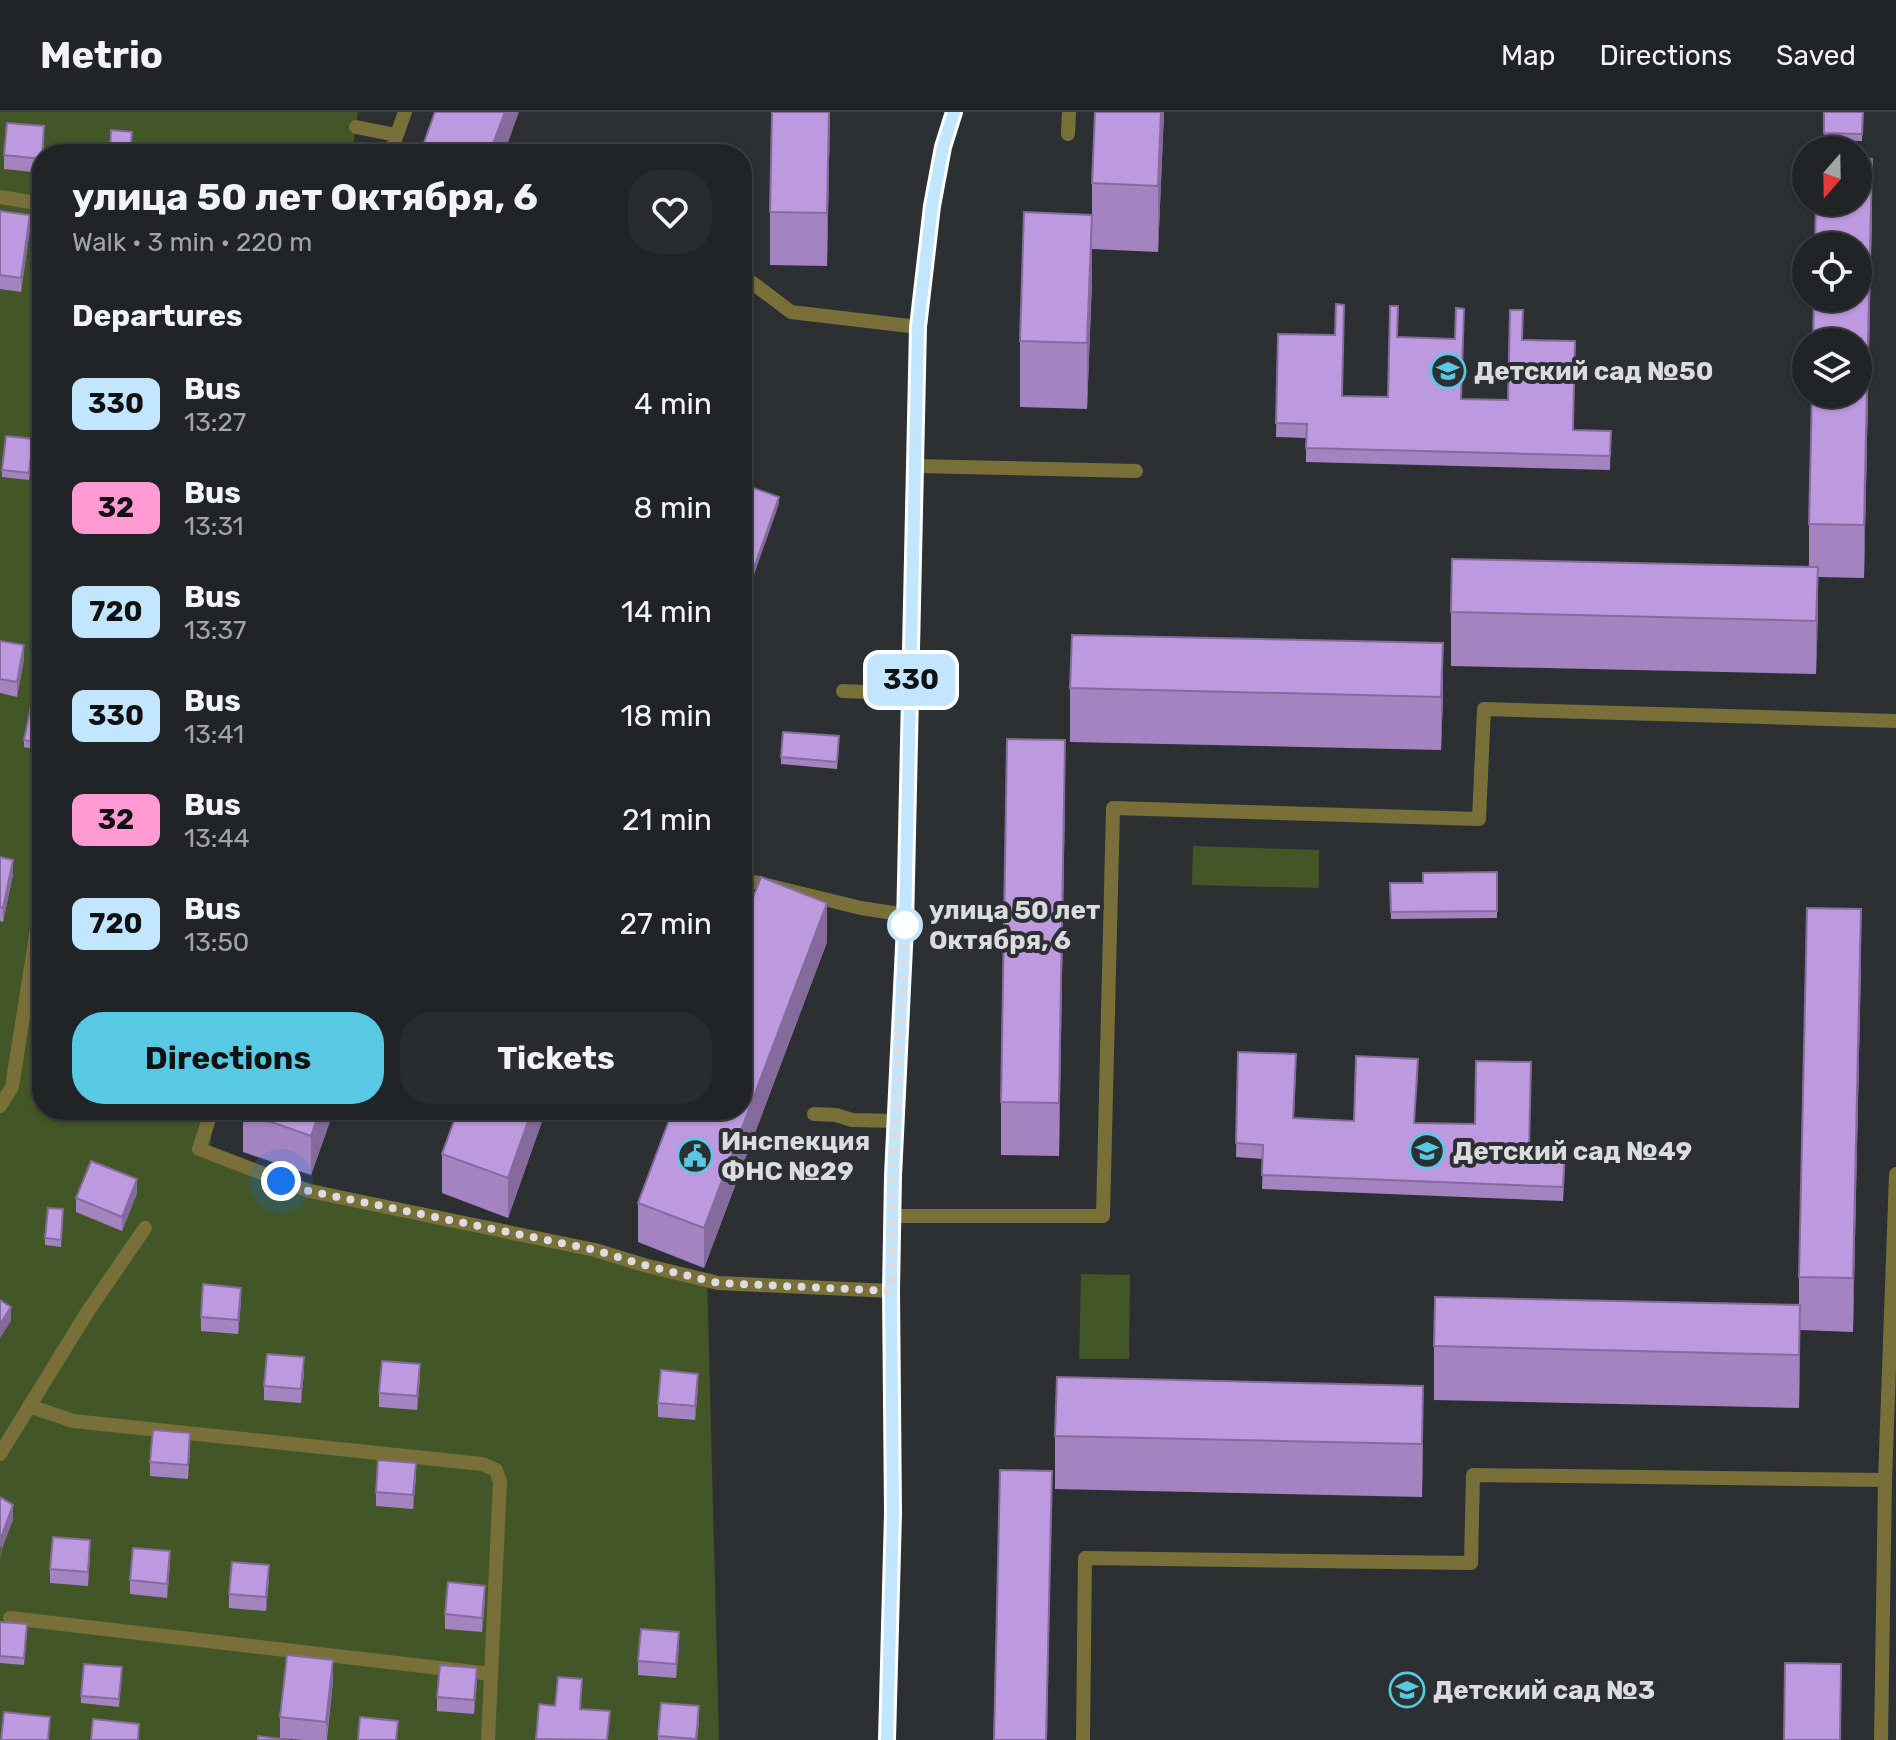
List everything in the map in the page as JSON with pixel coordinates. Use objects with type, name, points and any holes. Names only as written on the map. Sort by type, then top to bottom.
[{"type":"street","points":[[887,1740],[893,1513],[891,1291],[895,1121],[906,915],[918,327],[932,206],[943,147],[954,112]]},
{"type":"lane","points":[[393,144],[405,112]]},
{"type":"lane","points":[[1068,134],[1069,112]]},
{"type":"lane","points":[[356,127],[396,135]]},
{"type":"lane","points":[[0,197],[32,202]]},
{"type":"lane","points":[[752,283],[791,312],[918,327]]},
{"type":"lane","points":[[915,466],[1136,471]]},
{"type":"lane","points":[[843,691],[911,694]]},
{"type":"lane","points":[[893,1216],[1103,1216],[1113,808],[1479,819],[1484,709],[1896,721]]},
{"type":"lane","points":[[752,881],[861,908],[906,915]]},
{"type":"lane","points":[[0,1106],[12,1087],[32,960]]},
{"type":"lane","points":[[814,1114],[836,1115],[852,1120],[895,1121]]},
{"type":"lane","points":[[209,1120],[199,1149],[309,1191],[595,1250],[718,1283],[891,1291]]},
{"type":"lane","points":[[1881,1740],[1885,1480],[1896,1174]]},
{"type":"lane","points":[[0,1454],[88,1311],[145,1228]]},
{"type":"lane","points":[[29,1406],[73,1421],[482,1464],[496,1470],[500,1482],[488,1740]]},
{"type":"lane","points":[[1083,1740],[1085,1558],[1471,1563],[1473,1475],[1885,1480]]},
{"type":"lane","points":[[10,1618],[491,1674]]},
{"type":"green space","points":[[0,112],[358,112],[353,144],[32,144],[32,1120],[214,1120],[208,1160],[707,1274],[719,1740],[0,1740]]},
{"type":"green space","points":[[1193,846],[1319,850],[1319,888],[1192,885]]},
{"type":"green space","points":[[1081,1274],[1130,1275],[1129,1359],[1079,1359]]},
{"type":"building","points":[[435,112],[505,112],[493,144],[424,144]]},
{"type":"building","points":[[772,112],[829,112],[827,213],[770,212]]},
{"type":"building","points":[[1095,112],[1161,112],[1158,186],[1092,183]]},
{"type":"building","points":[[1824,112],[1863,112],[1862,134],[1824,133]]},
{"type":"building","points":[[7,123],[44,126],[43,144],[32,144],[32,158],[4,155]]},
{"type":"building","points":[[111,130],[132,132],[131,144],[110,144]]},
{"type":"building","points":[[0,211],[30,215],[21,278],[0,275]]},
{"type":"building","points":[[1024,212],[1092,215],[1087,343],[1020,341]]},
{"type":"building","points":[[1816,216],[1871,216],[1870,232],[1815,232]]},
{"type":"building","points":[[1336,304],[1344,305],[1342,396],[1388,397],[1390,306],[1398,306],[1397,337],[1455,339],[1456,308],[1464,309],[1461,399],[1508,400],[1510,310],[1523,310],[1522,340],[1575,341],[1573,430],[1611,431],[1610,456],[1306,448],[1307,424],[1276,423],[1278,334],[1335,335]]},
{"type":"building","points":[[1814,312],[1869,312],[1868,328],[1813,328]]},
{"type":"building","points":[[1812,408],[1867,408],[1864,525],[1809,524]]},
{"type":"building","points":[[6,436],[32,439],[29,473],[2,470]]},
{"type":"building","points":[[752,488],[779,497],[752,574]]},
{"type":"building","points":[[1452,559],[1818,567],[1816,621],[1451,612]]},
{"type":"building","points":[[1072,635],[1443,643],[1441,697],[1070,688]]},
{"type":"building","points":[[0,641],[24,645],[17,682],[0,679]]},
{"type":"building","points":[[31,706],[32,706],[32,742],[24,740]]},
{"type":"building","points":[[783,732],[839,736],[837,762],[781,757]]},
{"type":"building","points":[[1007,739],[1065,740],[1059,1103],[1001,1102]]},
{"type":"building","points":[[0,857],[13,860],[3,908],[0,907]]},
{"type":"building","points":[[1497,872],[1497,911],[1391,912],[1390,883],[1423,883],[1423,873]]},
{"type":"building","points":[[761,877],[827,903],[752,1101],[752,901]]},
{"type":"building","points":[[1807,908],[1861,909],[1853,1278],[1799,1277]]},
{"type":"building","points":[[1238,1052],[1296,1054],[1293,1118],[1354,1121],[1356,1056],[1418,1059],[1414,1123],[1475,1124],[1476,1061],[1531,1062],[1529,1150],[1565,1152],[1563,1187],[1262,1175],[1263,1145],[1236,1143]]},
{"type":"building","points":[[266,1120],[317,1120],[311,1136]]},
{"type":"building","points":[[454,1120],[528,1120],[508,1178],[442,1154]]},
{"type":"building","points":[[669,1120],[745,1120],[704,1228],[638,1203]]},
{"type":"building","points":[[91,1161],[137,1179],[122,1217],[76,1198]]},
{"type":"building","points":[[48,1208],[63,1209],[61,1240],[45,1238]]},
{"type":"building","points":[[203,1284],[241,1288],[238,1320],[201,1317]]},
{"type":"building","points":[[1435,1297],[1800,1305],[1799,1355],[1434,1346]]},
{"type":"building","points":[[0,1300],[11,1307],[0,1324]]},
{"type":"building","points":[[267,1354],[304,1357],[301,1389],[264,1386]]},
{"type":"building","points":[[382,1361],[420,1364],[417,1396],[379,1393]]},
{"type":"building","points":[[661,1370],[698,1374],[695,1406],[658,1403]]},
{"type":"building","points":[[1057,1377],[1423,1386],[1422,1444],[1055,1436]]},
{"type":"building","points":[[153,1430],[190,1433],[188,1465],[150,1462]]},
{"type":"building","points":[[378,1460],[416,1463],[413,1495],[376,1492]]},
{"type":"building","points":[[1000,1470],[1052,1471],[1046,1740],[994,1740]]},
{"type":"building","points":[[0,1497],[13,1505],[0,1547]]},
{"type":"building","points":[[53,1537],[90,1540],[88,1572],[50,1569]]},
{"type":"building","points":[[133,1548],[170,1551],[167,1584],[130,1580]]},
{"type":"building","points":[[232,1562],[269,1565],[266,1597],[229,1594]]},
{"type":"building","points":[[448,1582],[485,1586],[482,1618],[445,1614]]},
{"type":"building","points":[[0,1622],[27,1624],[24,1658],[0,1656]]},
{"type":"building","points":[[641,1629],[679,1632],[676,1664],[638,1661]]},
{"type":"building","points":[[287,1655],[333,1660],[326,1722],[280,1717]]},
{"type":"building","points":[[1785,1663],[1841,1664],[1840,1740],[1784,1740]]},
{"type":"building","points":[[84,1664],[122,1667],[119,1699],[81,1696]]},
{"type":"building","points":[[440,1665],[477,1668],[474,1700],[437,1697]]},
{"type":"building","points":[[558,1677],[582,1679],[580,1709],[610,1711],[607,1740],[536,1739],[539,1704],[555,1706]]},
{"type":"building","points":[[661,1703],[699,1706],[696,1739],[658,1736]]},
{"type":"building","points":[[4,1712],[50,1717],[48,1740],[1,1740]]},
{"type":"building","points":[[360,1717],[398,1721],[396,1740],[358,1740]]},
{"type":"building","points":[[93,1719],[139,1724],[138,1740],[91,1740]]},
{"type":"building","points":[[258,1736],[289,1740],[258,1740]]},
{"type":"bus line","name":"330","points":[[887,1740],[893,1513],[893,1176],[905,926],[918,327],[932,206],[943,147],[954,112]]},
{"type":"place","name":"Детский сад №50","points":[[1448,371]]},
{"type":"place","name":"улица 50 лет Октября, 6","points":[[905,925]]},
{"type":"place","name":"Детский сад №49","points":[[1427,1151]]},
{"type":"place","name":"Инспекция ФНС №29","points":[[695,1156]]},
{"type":"place","name":"Детский сад №3","points":[[1407,1690]]},
{"type":"route","points":[[281,1181],[309,1191],[595,1250],[718,1283],[891,1291],[894,1149],[905,925]]}]
